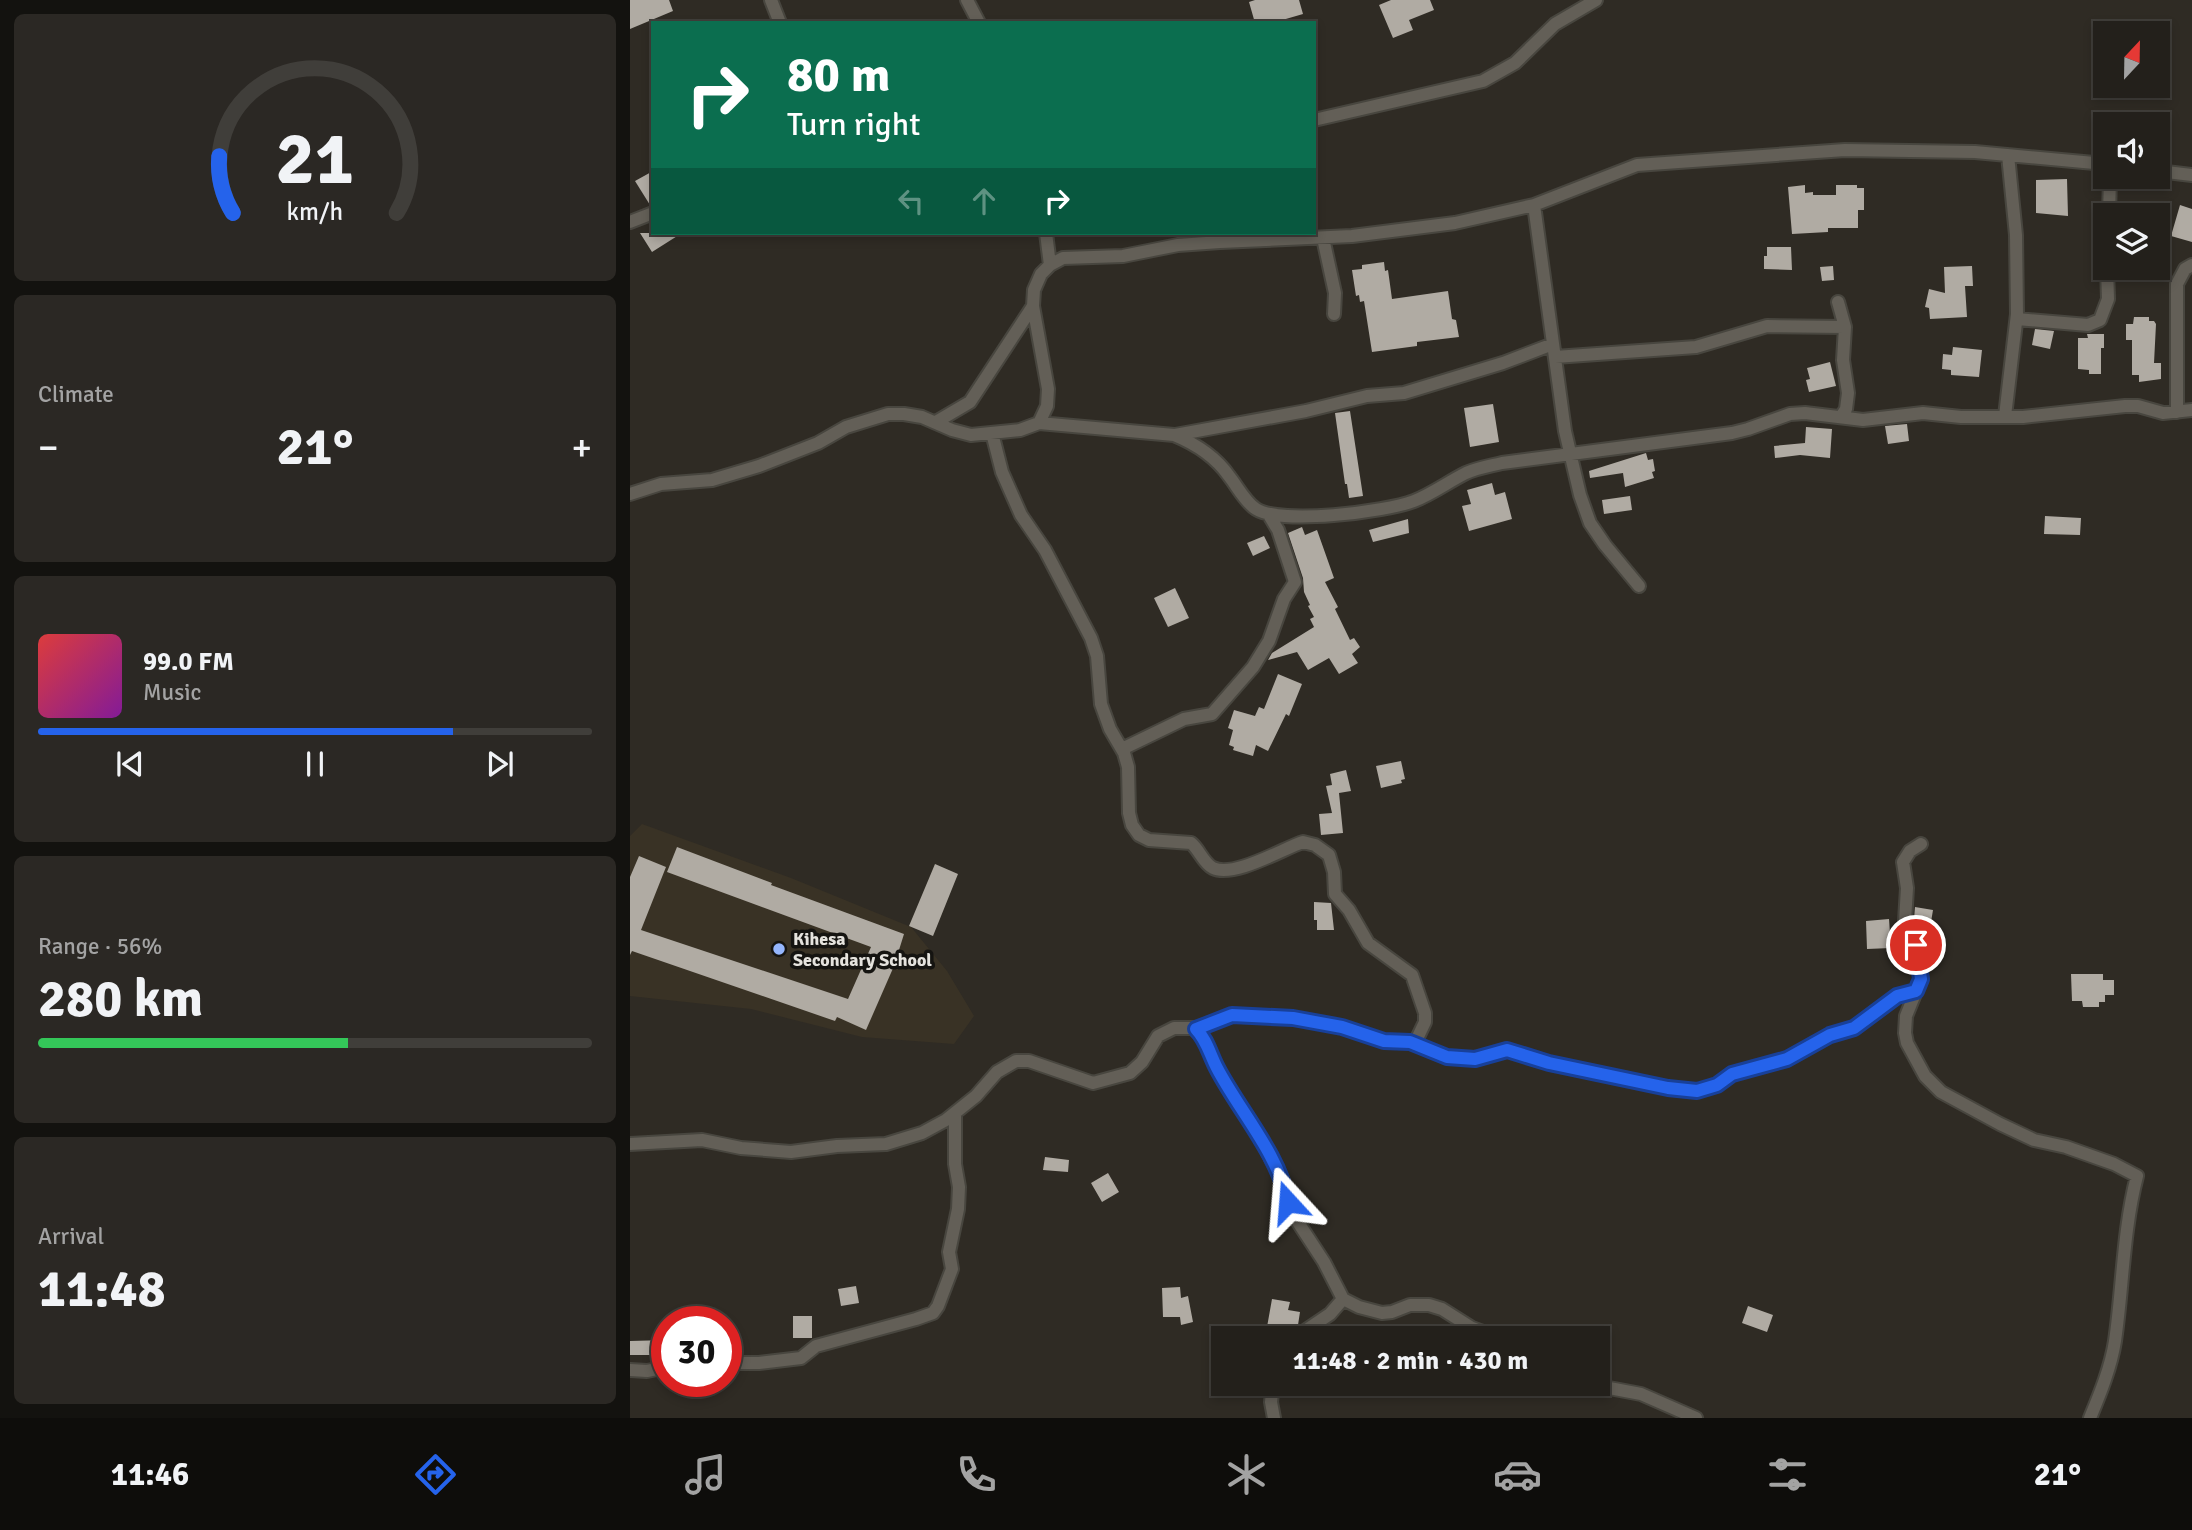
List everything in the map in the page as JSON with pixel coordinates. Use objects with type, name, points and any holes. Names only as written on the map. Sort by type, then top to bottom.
[{"type":"street","points":[[772,0],[779,21]]},
{"type":"street","points":[[967,0],[978,21]]},
{"type":"street","points":[[1316,120],[1483,81],[1515,63],[1555,24],[1596,0]]},
{"type":"street","points":[[1039,423],[1047,406],[1048,389],[1034,306],[1034,290],[1041,274],[1063,258],[1123,256],[1178,245],[1323,238],[1455,223],[1534,205],[1637,165],[1655,162],[1705,161],[1845,150],[2008,155],[2093,163]]},
{"type":"street","points":[[2005,416],[2017,319],[2016,235],[2008,155]]},
{"type":"street","points":[[2170,172],[2192,175]]},
{"type":"street","points":[[1534,205],[1569,454],[1580,495],[1590,523],[1639,586]]},
{"type":"street","points":[[630,222],[651,214]]},
{"type":"street","points":[[1046,235],[1050,265]]},
{"type":"street","points":[[1323,238],[1335,293],[1334,314]]},
{"type":"street","points":[[2177,412],[2177,284],[2185,270],[2192,265]]},
{"type":"street","points":[[2017,319],[2088,325],[2095,323],[2102,316],[2108,299],[2107,280]]},
{"type":"street","points":[[1838,302],[1845,327],[1843,360],[1848,401],[1841,418]]},
{"type":"street","points":[[936,422],[970,402],[1034,306]]},
{"type":"street","points":[[1174,435],[1306,411],[1367,396],[1404,393],[1503,363],[1554,351],[1696,347],[1767,326],[1845,327]]},
{"type":"street","points":[[630,494],[661,484],[712,480],[759,466],[818,443],[846,427],[888,415],[904,414],[971,435],[1020,430],[1039,423],[1174,435],[1193,442],[1210,455],[1227,472],[1254,508],[1269,515],[1305,516],[1398,506],[1480,468],[1732,433],[1790,414],[1805,413],[1863,420],[1923,413],[1961,417],[2039,415],[2125,406],[2138,406],[2163,413],[2192,410]]},
{"type":"street","points":[[992,433],[1002,472],[1021,514],[1045,550],[1091,638],[1097,656],[1101,704],[1128,767],[1129,813],[1132,825],[1141,836],[1158,842],[1191,842],[1209,866],[1222,870],[1260,861],[1303,842],[1315,845],[1329,855],[1333,864],[1337,898],[1349,910],[1372,947],[1412,975],[1425,1013],[1424,1023],[1415,1043]]},
{"type":"street","points":[[1122,749],[1184,719],[1212,714],[1253,667],[1269,641],[1284,599],[1295,582],[1278,530],[1269,515]]},
{"type":"street","points":[[1921,844],[1910,851],[1903,862],[1908,888],[1905,921],[1916,945],[1921,979],[1906,1016],[1907,1043],[1925,1076],[1941,1092],[2034,1140],[2076,1150],[2137,1176],[2127,1221],[2114,1343],[2100,1396],[2090,1418]]},
{"type":"street","points":[[630,1144],[702,1140],[741,1148],[791,1152],[837,1146],[886,1144],[922,1133],[956,1114],[998,1072],[1016,1061],[1029,1061],[1093,1083],[1119,1077],[1139,1067],[1158,1036],[1182,1027],[1196,1029],[1232,1015],[1293,1018],[1342,1027],[1384,1041],[1415,1043],[1442,1056],[1465,1059],[1507,1050],[1549,1063],[1668,1088],[1697,1091],[1717,1085],[1732,1074],[1787,1059],[1830,1035],[1854,1028],[1897,996],[1916,991]]},
{"type":"street","points":[[1196,1029],[1278,1170],[1292,1213],[1324,1262],[1343,1299],[1359,1307],[1382,1313],[1410,1305],[1429,1305],[1442,1309],[1469,1326]]},
{"type":"street","points":[[742,1363],[801,1358],[816,1346],[933,1313],[939,1306],[951,1269],[949,1252],[958,1209],[956,1114]]},
{"type":"street","points":[[1312,1326],[1330,1314],[1343,1299]]},
{"type":"street","points":[[630,1370],[651,1370]]},
{"type":"street","points":[[1610,1388],[1641,1394],[1696,1418]]},
{"type":"street","points":[[1272,1396],[1274,1418]]},
{"type":"shaded area","name":"Kihesa Secondary School","points":[[642,824],[791,878],[911,927],[947,971],[974,1016],[954,1044],[862,1037],[751,1009],[630,996],[630,836]]},
{"type":"building","points":[[630,0],[669,0],[673,11],[630,29]]},
{"type":"building","points":[[1299,0],[1303,14],[1279,21],[1254,21],[1249,2]]},
{"type":"building","points":[[1391,0],[1430,0],[1434,10],[1409,20],[1413,30],[1393,38],[1379,5]]},
{"type":"building","points":[[651,172],[651,205],[650,205],[635,181]]},
{"type":"building","points":[[2067,179],[2068,216],[2036,213],[2036,180]]},
{"type":"building","points":[[1805,185],[1805,193],[1813,192],[1813,195],[1836,195],[1836,185],[1857,185],[1857,188],[1864,188],[1864,210],[1858,210],[1858,228],[1828,228],[1828,232],[1792,234],[1788,187]]},
{"type":"building","points":[[2180,205],[2192,209],[2192,242],[2171,236]]},
{"type":"building","points":[[640,233],[679,235],[652,252]]},
{"type":"building","points":[[1767,247],[1791,247],[1792,270],[1764,269]]},
{"type":"building","points":[[1384,262],[1385,271],[1388,270],[1392,299],[1448,291],[1452,319],[1456,320],[1459,337],[1417,342],[1417,346],[1372,352],[1364,301],[1360,302],[1359,295],[1356,296],[1352,270],[1362,269],[1362,265]]},
{"type":"building","points":[[1833,266],[1834,280],[1822,281],[1820,267]]},
{"type":"building","points":[[1972,266],[1973,286],[1965,286],[1967,317],[1930,319],[1929,308],[1925,307],[1929,289],[1945,293],[1944,267]]},
{"type":"building","points":[[2134,317],[2149,317],[2149,321],[2156,324],[2154,363],[2161,363],[2161,379],[2139,382],[2139,375],[2132,375],[2132,340],[2126,340],[2126,324],[2133,324]]},
{"type":"building","points":[[2035,329],[2054,331],[2050,349],[2032,345]]},
{"type":"building","points":[[2087,334],[2104,334],[2101,374],[2089,374],[2089,370],[2078,369],[2078,338],[2088,338]]},
{"type":"building","points":[[1953,347],[1982,350],[1979,377],[1951,375],[1951,370],[1942,369],[1943,354],[1952,355]]},
{"type":"building","points":[[1830,362],[1836,386],[1809,392],[1807,368]]},
{"type":"building","points":[[1493,404],[1499,442],[1470,447],[1464,408]]},
{"type":"building","points":[[1350,411],[1363,496],[1349,498],[1335,413]]},
{"type":"building","points":[[1907,424],[1909,441],[1888,444],[1885,426]]},
{"type":"building","points":[[1806,427],[1832,429],[1830,458],[1800,455],[1775,458],[1774,446],[1805,443]]},
{"type":"building","points":[[1646,453],[1648,460],[1653,459],[1654,478],[1625,487],[1623,473],[1590,478],[1589,471]]},
{"type":"building","points":[[1492,483],[1495,495],[1505,492],[1512,519],[1469,531],[1462,506],[1471,504],[1467,490]]},
{"type":"building","points":[[1630,496],[1632,510],[1604,514],[1602,500]]},
{"type":"building","points":[[2045,516],[2081,518],[2080,535],[2044,534]]},
{"type":"building","points":[[1408,519],[1409,533],[1373,542],[1369,530]]},
{"type":"building","points":[[1302,527],[1305,535],[1317,530],[1334,578],[1325,582],[1350,640],[1354,638],[1360,647],[1352,654],[1358,663],[1339,674],[1329,658],[1308,670],[1297,652],[1268,660],[1272,653],[1314,627],[1310,619],[1314,617],[1308,606],[1310,605],[1304,592],[1303,578],[1288,533]]},
{"type":"building","points":[[1264,536],[1270,548],[1253,556],[1247,543]]},
{"type":"building","points":[[1175,588],[1189,618],[1168,627],[1154,598]]},
{"type":"building","points":[[1278,674],[1302,684],[1289,716],[1286,714],[1268,751],[1256,745],[1253,756],[1233,750],[1234,747],[1229,745],[1233,730],[1228,728],[1234,710],[1255,716],[1259,707],[1264,709]]},
{"type":"building","points":[[1401,761],[1405,779],[1401,780],[1402,783],[1381,788],[1376,766]]},
{"type":"building","points":[[1346,770],[1351,791],[1339,793],[1343,833],[1321,835],[1319,814],[1332,813],[1326,786],[1332,785],[1330,774]]},
{"type":"building","points":[[677,847],[904,934],[894,966],[866,1030],[837,1017],[835,1021],[632,951],[630,955],[630,877],[639,856],[666,867],[641,930],[848,999],[871,947],[667,872]]},
{"type":"building","points":[[935,864],[958,874],[933,936],[909,926]]},
{"type":"building","points":[[1314,902],[1331,903],[1334,930],[1317,930]]},
{"type":"building","points":[[1915,907],[1933,910],[1930,928],[1917,926],[1914,919]]},
{"type":"building","points":[[1889,919],[1891,948],[1867,949],[1866,921]]},
{"type":"building","points":[[2071,974],[2103,974],[2103,980],[2114,980],[2114,995],[2105,995],[2105,1002],[2099,1002],[2099,1007],[2083,1007],[2082,1001],[2072,1001]]},
{"type":"building","points":[[1045,1157],[1069,1160],[1068,1172],[1043,1170]]},
{"type":"building","points":[[1108,1173],[1119,1192],[1102,1202],[1091,1183]]},
{"type":"building","points":[[856,1286],[859,1303],[841,1306],[838,1289]]},
{"type":"building","points":[[1180,1287],[1181,1298],[1188,1296],[1193,1322],[1181,1325],[1180,1317],[1163,1317],[1162,1288]]},
{"type":"building","points":[[1272,1299],[1290,1302],[1288,1310],[1300,1312],[1298,1325],[1267,1326]]},
{"type":"building","points":[[1748,1306],[1773,1315],[1767,1332],[1742,1323]]},
{"type":"building","points":[[793,1316],[812,1316],[812,1338],[793,1338]]},
{"type":"building","points":[[651,1340],[651,1355],[630,1355],[630,1341]]},
{"type":"place","name":"Kihesa Secondary School","points":[[779,949]]},
{"type":"route","points":[[1288,1202],[1278,1170],[1196,1029],[1232,1015],[1293,1018],[1342,1027],[1388,1042],[1410,1042],[1447,1057],[1475,1059],[1507,1050],[1549,1063],[1668,1088],[1697,1091],[1717,1085],[1732,1074],[1746,1069],[1787,1059],[1830,1035],[1854,1028],[1897,996],[1916,991],[1921,979],[1916,945]]}]
